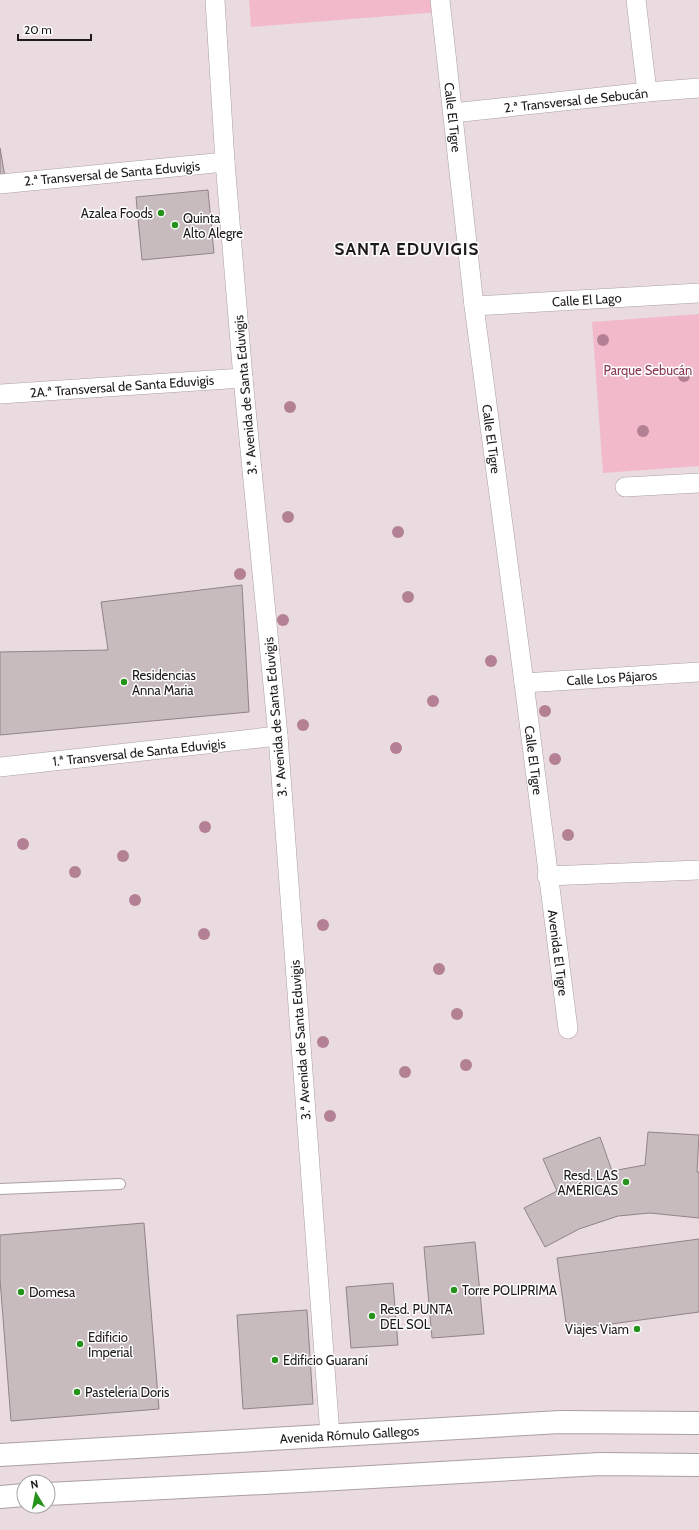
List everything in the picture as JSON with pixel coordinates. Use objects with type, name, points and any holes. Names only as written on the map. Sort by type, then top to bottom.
[{"type":"main road","name":"Avenida Rómulo Gallegos","points":[[0,1455],[560,1422],[699,1423]]},
{"type":"main road","points":[[56,1494],[600,1464],[699,1465]]},
{"type":"main road","points":[[0,1497],[16,1496]]},
{"type":"street","name":"3.ª Avenida de Santa Eduvigis","points":[[215,0],[225,162],[278,736],[330,1435]]},
{"type":"street","name":"Calle El Tigre","points":[[440,0],[474,306],[548,876]]},
{"type":"street","points":[[636,0],[647,92]]},
{"type":"street","name":"2.ª Transversal de Sebucán","points":[[453,113],[647,92],[699,88]]},
{"type":"street","name":"2.ª Transversal de Santa Eduvigis","points":[[0,184],[225,162]]},
{"type":"street","name":"Calle El Lago","points":[[474,306],[699,293]]},
{"type":"street","name":"2A.ª Transversal de Santa Eduvigis","points":[[0,394],[244,378]]},
{"type":"street","points":[[625,487],[699,483]]},
{"type":"street","name":"Calle Los Pájaros","points":[[524,683],[699,672]]},
{"type":"street","name":"1.ª Transversal de Santa Eduvigis","points":[[0,767],[278,736]]},
{"type":"street","points":[[548,876],[699,870]]},
{"type":"street","name":"Avenida El Tigre","points":[[548,876],[568,1030]]},
{"type":"lane","points":[[0,1189],[120,1184]]},
{"type":"green space","points":[[249,0],[438,0],[439,12],[251,27]]},
{"type":"green space","name":"Parque Sebucán","points":[[699,314],[699,466],[603,473],[592,322]]},
{"type":"building","points":[[0,148],[5,177],[0,177]]},
{"type":"building","name":"Quinta Alto Alegre","points":[[208,190],[214,253],[142,260],[136,197]]},
{"type":"building","name":"Residencias Anna Maria","points":[[242,585],[249,712],[0,735],[0,652],[108,650],[101,602]]},
{"type":"building","name":"Resd. LAS AMÉRICAS","points":[[648,1132],[699,1135],[697,1172],[699,1172],[699,1218],[650,1213],[618,1216],[579,1229],[545,1247],[524,1208],[557,1191],[543,1159],[600,1137],[612,1171],[645,1165]]},
{"type":"building","name":"Edificio Imperial","points":[[144,1223],[159,1409],[11,1421],[0,1279],[0,1235]]},
{"type":"building","points":[[699,1239],[699,1312],[567,1330],[557,1258]]},
{"type":"building","name":"Torre POLIPRIMA","points":[[475,1242],[484,1334],[432,1338],[424,1247]]},
{"type":"building","name":"Resd. PUNTA DEL SOL","points":[[393,1283],[398,1345],[351,1348],[346,1287]]},
{"type":"building","name":"Edificio Guaraní","points":[[307,1310],[313,1404],[243,1409],[237,1315]]},
{"type":"place","name":"Azalea Foods","points":[[161,213]]},
{"type":"place","name":"Quinta Alto Alegre","points":[[175,225]]},
{"type":"place","name":"Residencias Anna Maria","points":[[124,682]]},
{"type":"place","name":"Resd. LAS AMÉRICAS","points":[[626,1182]]},
{"type":"place","name":"Torre POLIPRIMA","points":[[454,1290]]},
{"type":"place","name":"Domesa","points":[[21,1292]]},
{"type":"place","name":"Resd. PUNTA DEL SOL","points":[[372,1316]]},
{"type":"place","name":"Viajes Viam","points":[[637,1329]]},
{"type":"place","name":"Edificio Imperial","points":[[80,1344]]},
{"type":"place","name":"Edificio Guaraní","points":[[275,1360]]},
{"type":"place","name":"Pastelería Doris","points":[[77,1392]]},
{"type":"district","name":"SANTA EDUVIGIS","points":[[407,249]]}]
